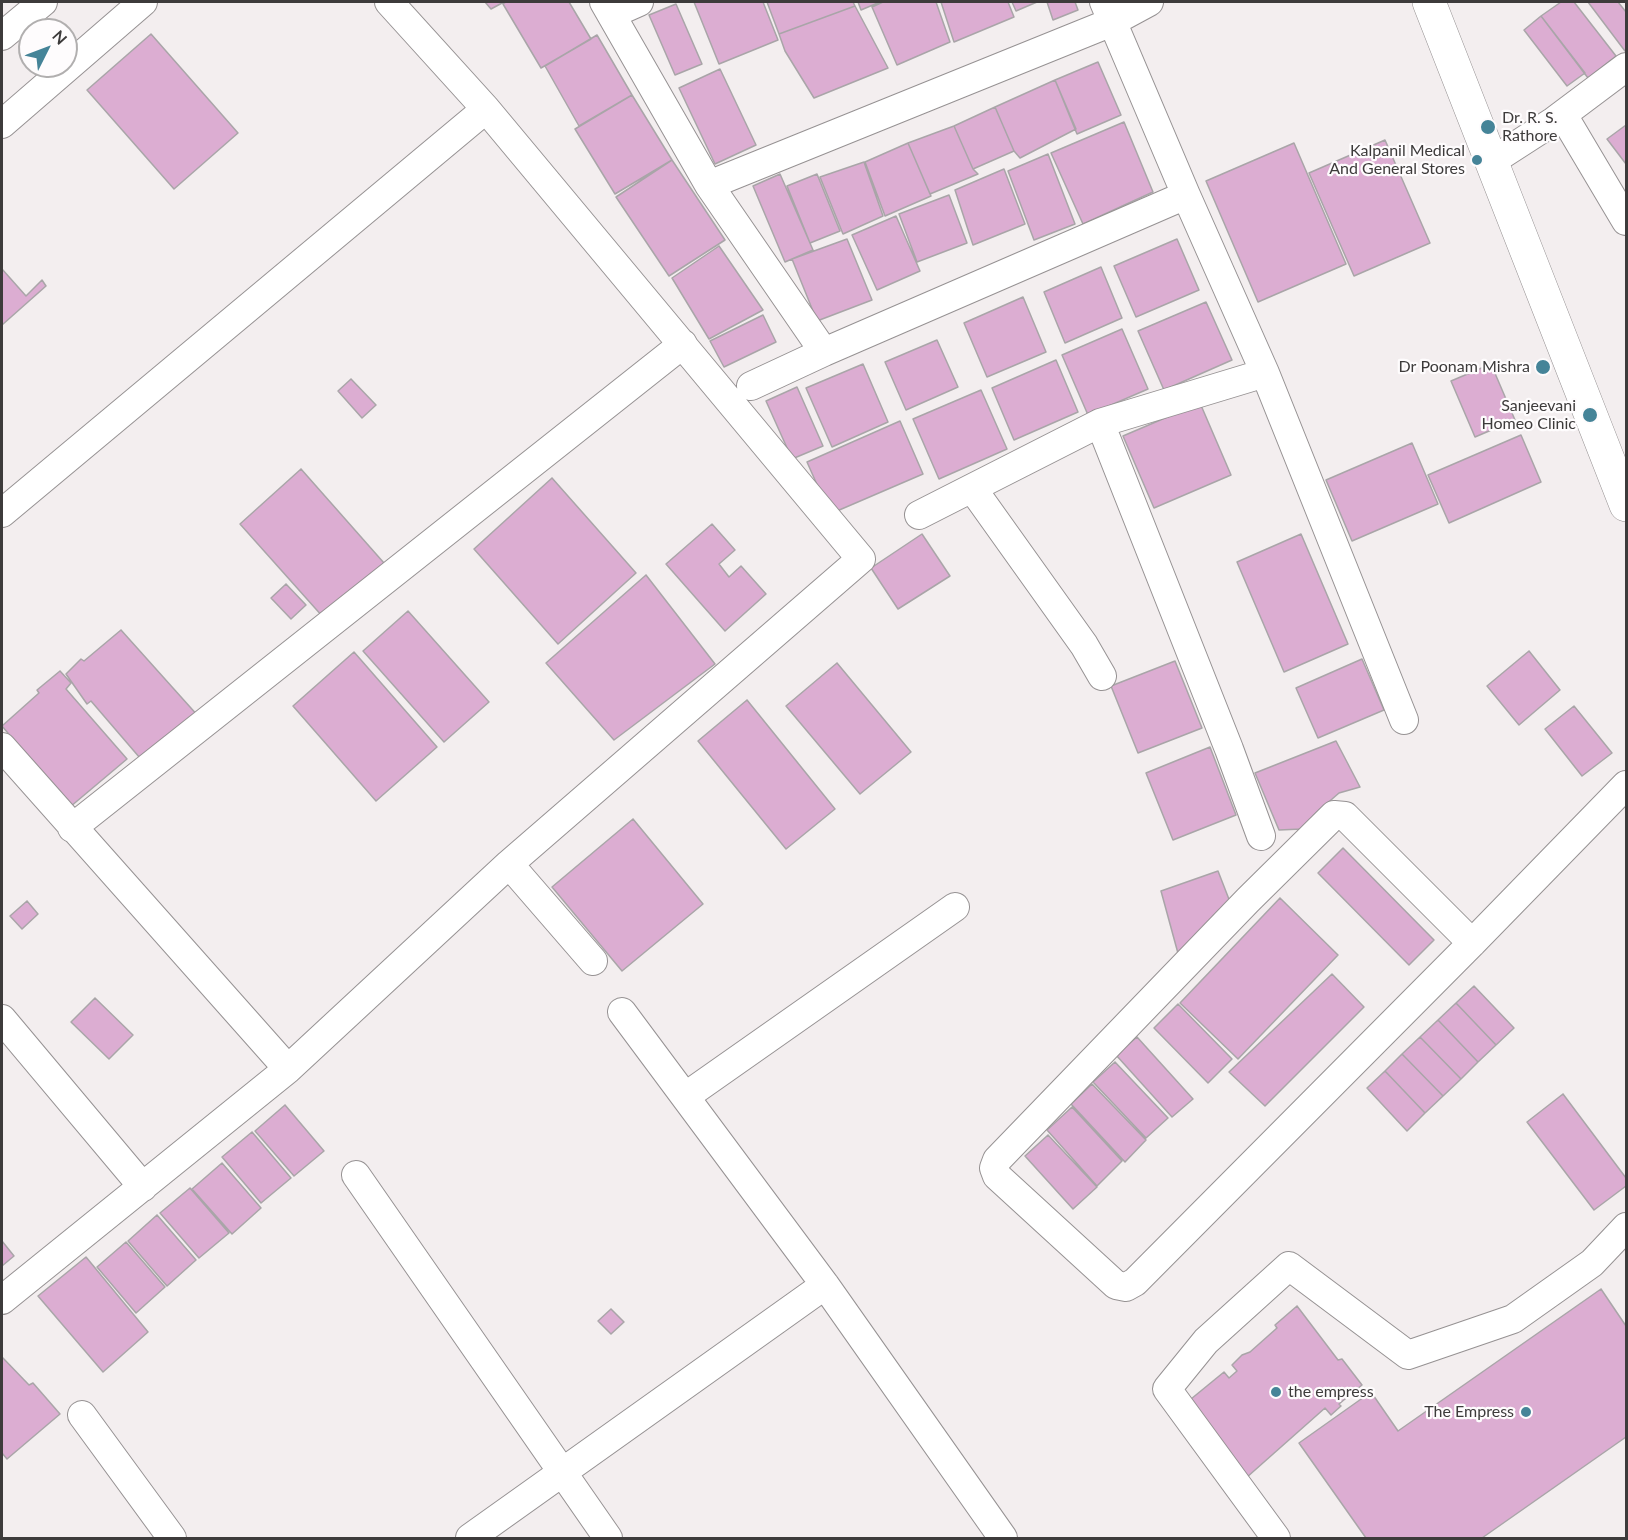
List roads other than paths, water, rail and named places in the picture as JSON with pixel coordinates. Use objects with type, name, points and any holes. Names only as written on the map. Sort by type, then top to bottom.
[{"type":"street","points":[[2,36],[43,2]]},
{"type":"street","points":[[2,124],[143,2]]},
{"type":"street","points":[[2,1300],[288,1070],[509,864],[861,559],[486,109],[389,2]]},
{"type":"street","points":[[639,2],[608,8],[709,185],[824,352]]},
{"type":"street","points":[[709,185],[1108,12],[1149,2]]},
{"type":"street","points":[[1429,2],[1626,505]]},
{"type":"street","points":[[1108,12],[1265,373],[1404,720]]},
{"type":"street","points":[[1492,161],[1563,115],[1626,67]]},
{"type":"street","points":[[2,513],[486,109]]},
{"type":"street","points":[[1563,115],[1626,221]]},
{"type":"street","points":[[751,386],[1186,195]]},
{"type":"street","points":[[72,828],[683,344]]},
{"type":"street","points":[[919,515],[1100,423],[1265,373]]},
{"type":"street","points":[[1100,423],[1225,738],[1261,836]]},
{"type":"street","points":[[972,488],[1084,645],[1102,676]]},
{"type":"street","points":[[2,747],[288,1070]]},
{"type":"street","points":[[1472,943],[1345,816],[1334,815],[1248,900],[997,1160],[994,1168],[997,1176],[1116,1285],[1126,1287],[1136,1282],[1472,943],[1626,785]]},
{"type":"street","points":[[509,864],[593,960]]},
{"type":"street","points":[[686,1096],[955,907]]},
{"type":"street","points":[[622,1012],[825,1285],[1003,1539]]},
{"type":"street","points":[[2,1019],[143,1187]]},
{"type":"street","points":[[356,1175],[608,1539]]},
{"type":"street","points":[[1276,1539],[1167,1389],[1206,1341],[1289,1266],[1408,1355],[1513,1319],[1592,1263],[1626,1227]]},
{"type":"street","points":[[1592,1263],[1626,1256]]},
{"type":"street","points":[[470,1539],[825,1285]]},
{"type":"street","points":[[82,1415],[172,1539]]},
{"type":"place","name":"Dr. R. S. Rathore","points":[[1488,127]]},
{"type":"place","name":"Kalpanil Medical And General Stores","points":[[1477,160]]},
{"type":"place","name":"Dr Poonam Mishra","points":[[1543,367]]},
{"type":"place","name":"Sanjeevani Homeo Clinic","points":[[1590,415]]},
{"type":"place","name":"the empress","points":[[1276,1392]]},
{"type":"place","name":"The Empress","points":[[1526,1412]]}]
